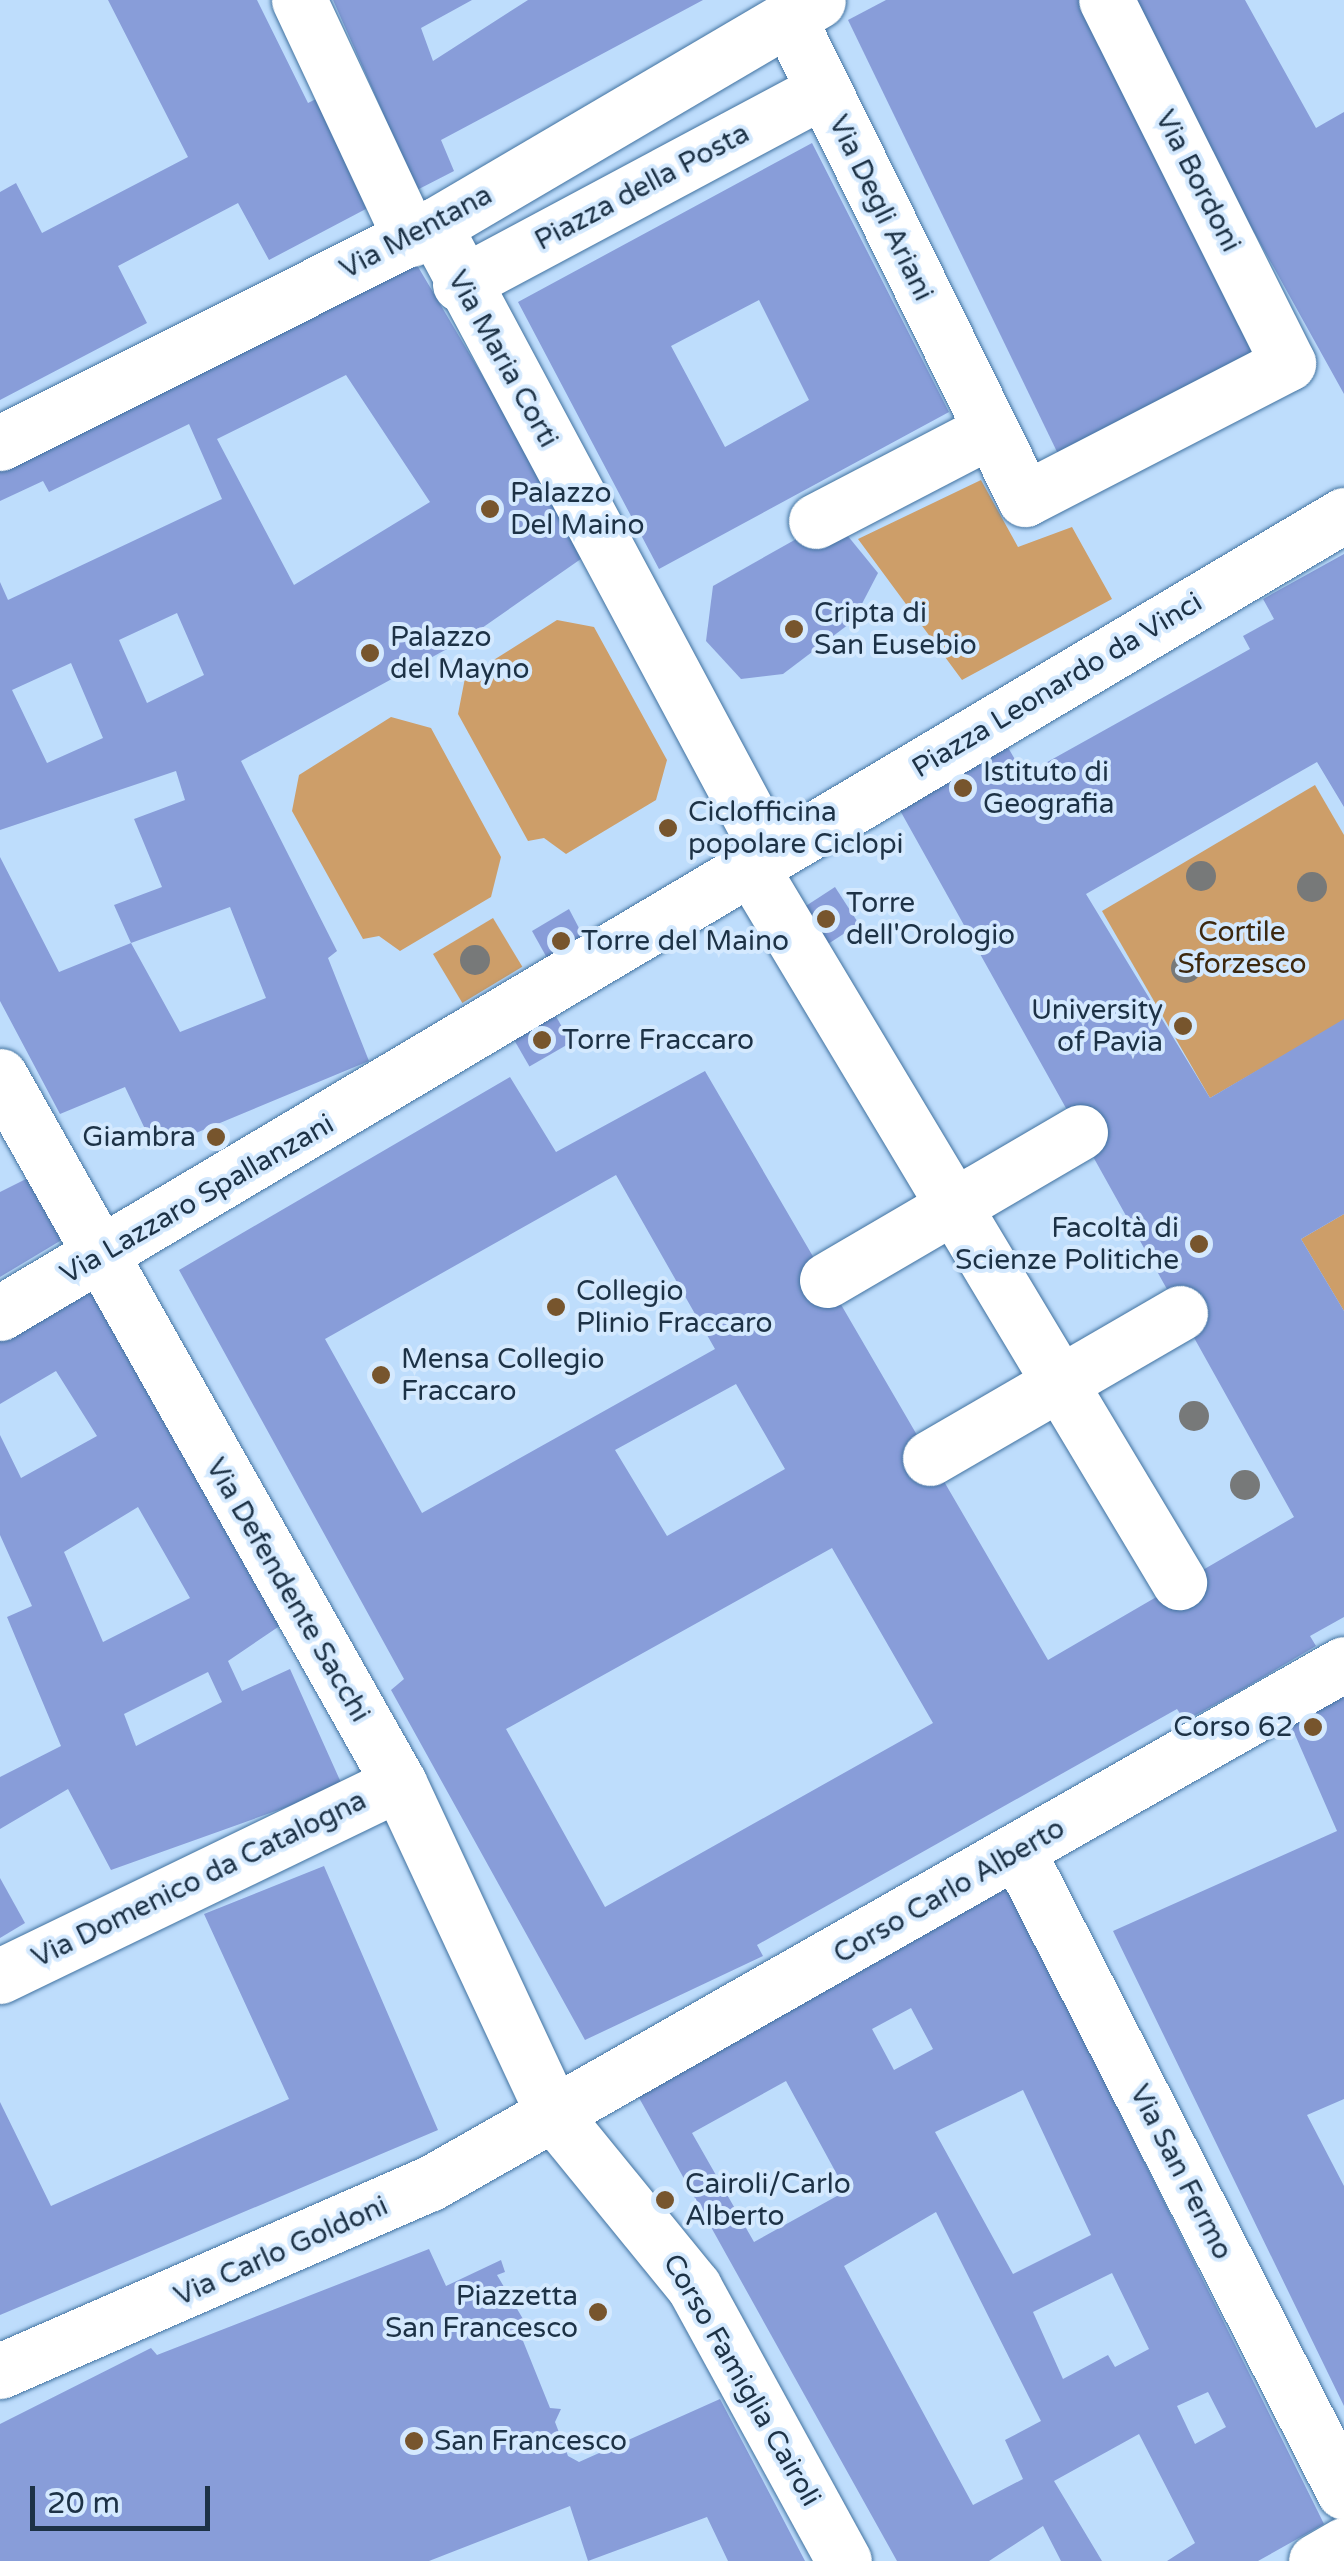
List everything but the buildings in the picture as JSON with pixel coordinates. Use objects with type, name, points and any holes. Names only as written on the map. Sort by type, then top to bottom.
[{"type":"street","name":"Via Maria Corti","points":[[299,0],[423,233],[460,284],[604,543],[760,860]]},
{"type":"street","name":"Via Bordoni","points":[[1106,0],[1288,363]]},
{"type":"street","name":"Via Mentana","points":[[0,443],[423,233],[804,8]]},
{"type":"street","name":"Via Degli Ariani","points":[[804,8],[824,90],[1025,500],[1288,363]]},
{"type":"street","name":"Piazza della Posta","points":[[460,284],[824,90]]},
{"type":"street","points":[[816,521],[982,415]]},
{"type":"street","name":"Piazza Leonardo da Vinci","points":[[394,1086],[760,860],[1344,516]]},
{"type":"street","points":[[760,860],[956,1205],[1179,1582]]},
{"type":"street","name":"Via Defendente Sacchi","points":[[0,1076],[97,1257],[398,1784],[553,2114]]},
{"type":"street","name":"Via Lazzaro Spallanzani","points":[[0,1313],[394,1086]]},
{"type":"street","points":[[827,1280],[1080,1132]]},
{"type":"street","points":[[930,1458],[1180,1313]]},
{"type":"street","name":"Corso Carlo Alberto","points":[[553,2114],[1344,1664]]},
{"type":"street","name":"Via Domenico da Catalogna","points":[[0,1976],[398,1784]]},
{"type":"street","name":"Via San Fermo","points":[[1018,1852],[1344,2492]]},
{"type":"street","name":"Via Carlo Goldoni","points":[[0,2371],[248,2270],[553,2114]]},
{"type":"street","name":"Corso Famiglia Cairoli","points":[[553,2114],[694,2287],[844,2561]]},
{"type":"street","points":[[1316,2561],[1344,2545]]},
{"type":"green space","points":[[981,480],[1018,547],[1072,527],[1112,599],[962,680],[858,539]]},
{"type":"green space","points":[[557,620],[594,627],[667,760],[656,800],[566,854],[544,838],[528,841],[458,714],[465,678]]},
{"type":"green space","points":[[391,717],[431,728],[501,857],[491,897],[400,951],[379,936],[363,939],[292,811],[299,775]]},
{"type":"green space","name":"Cortile Sforzesco","points":[[1315,785],[1344,835],[1344,1021],[1210,1098],[1102,911]]},
{"type":"green space","points":[[493,918],[522,967],[462,1003],[433,954]]},
{"type":"green space","points":[[1344,1214],[1344,1311],[1301,1239]]},
{"type":"place","name":"Palazzo Del Maino","points":[[490,509]]},
{"type":"place","name":"Cripta di San Eusebio","points":[[794,629]]},
{"type":"place","name":"Palazzo del Mayno","points":[[370,653]]},
{"type":"place","name":"Istituto di Geografia","points":[[963,788]]},
{"type":"place","name":"Ciclofficina popolare Ciclopi","points":[[668,828]]},
{"type":"place","name":"Torre dell'Orologio","points":[[826,919]]},
{"type":"place","name":"Torre del Maino","points":[[561,941]]},
{"type":"place","name":"University of Pavia","points":[[1183,1026]]},
{"type":"place","name":"Torre Fraccaro","points":[[542,1040]]},
{"type":"place","name":"Giambra","points":[[216,1137]]},
{"type":"place","name":"Facoltà di Scienze Politiche","points":[[1199,1244]]},
{"type":"place","name":"Collegio Plinio Fraccaro","points":[[556,1307]]},
{"type":"place","name":"Mensa Collegio Fraccaro","points":[[381,1375]]},
{"type":"place","name":"Corso 62","points":[[1313,1727]]},
{"type":"place","name":"Cairoli/Carlo Alberto","points":[[665,2200]]},
{"type":"place","name":"Piazzetta San Francesco","points":[[598,2312]]},
{"type":"place","name":"San Francesco","points":[[414,2441]]}]
